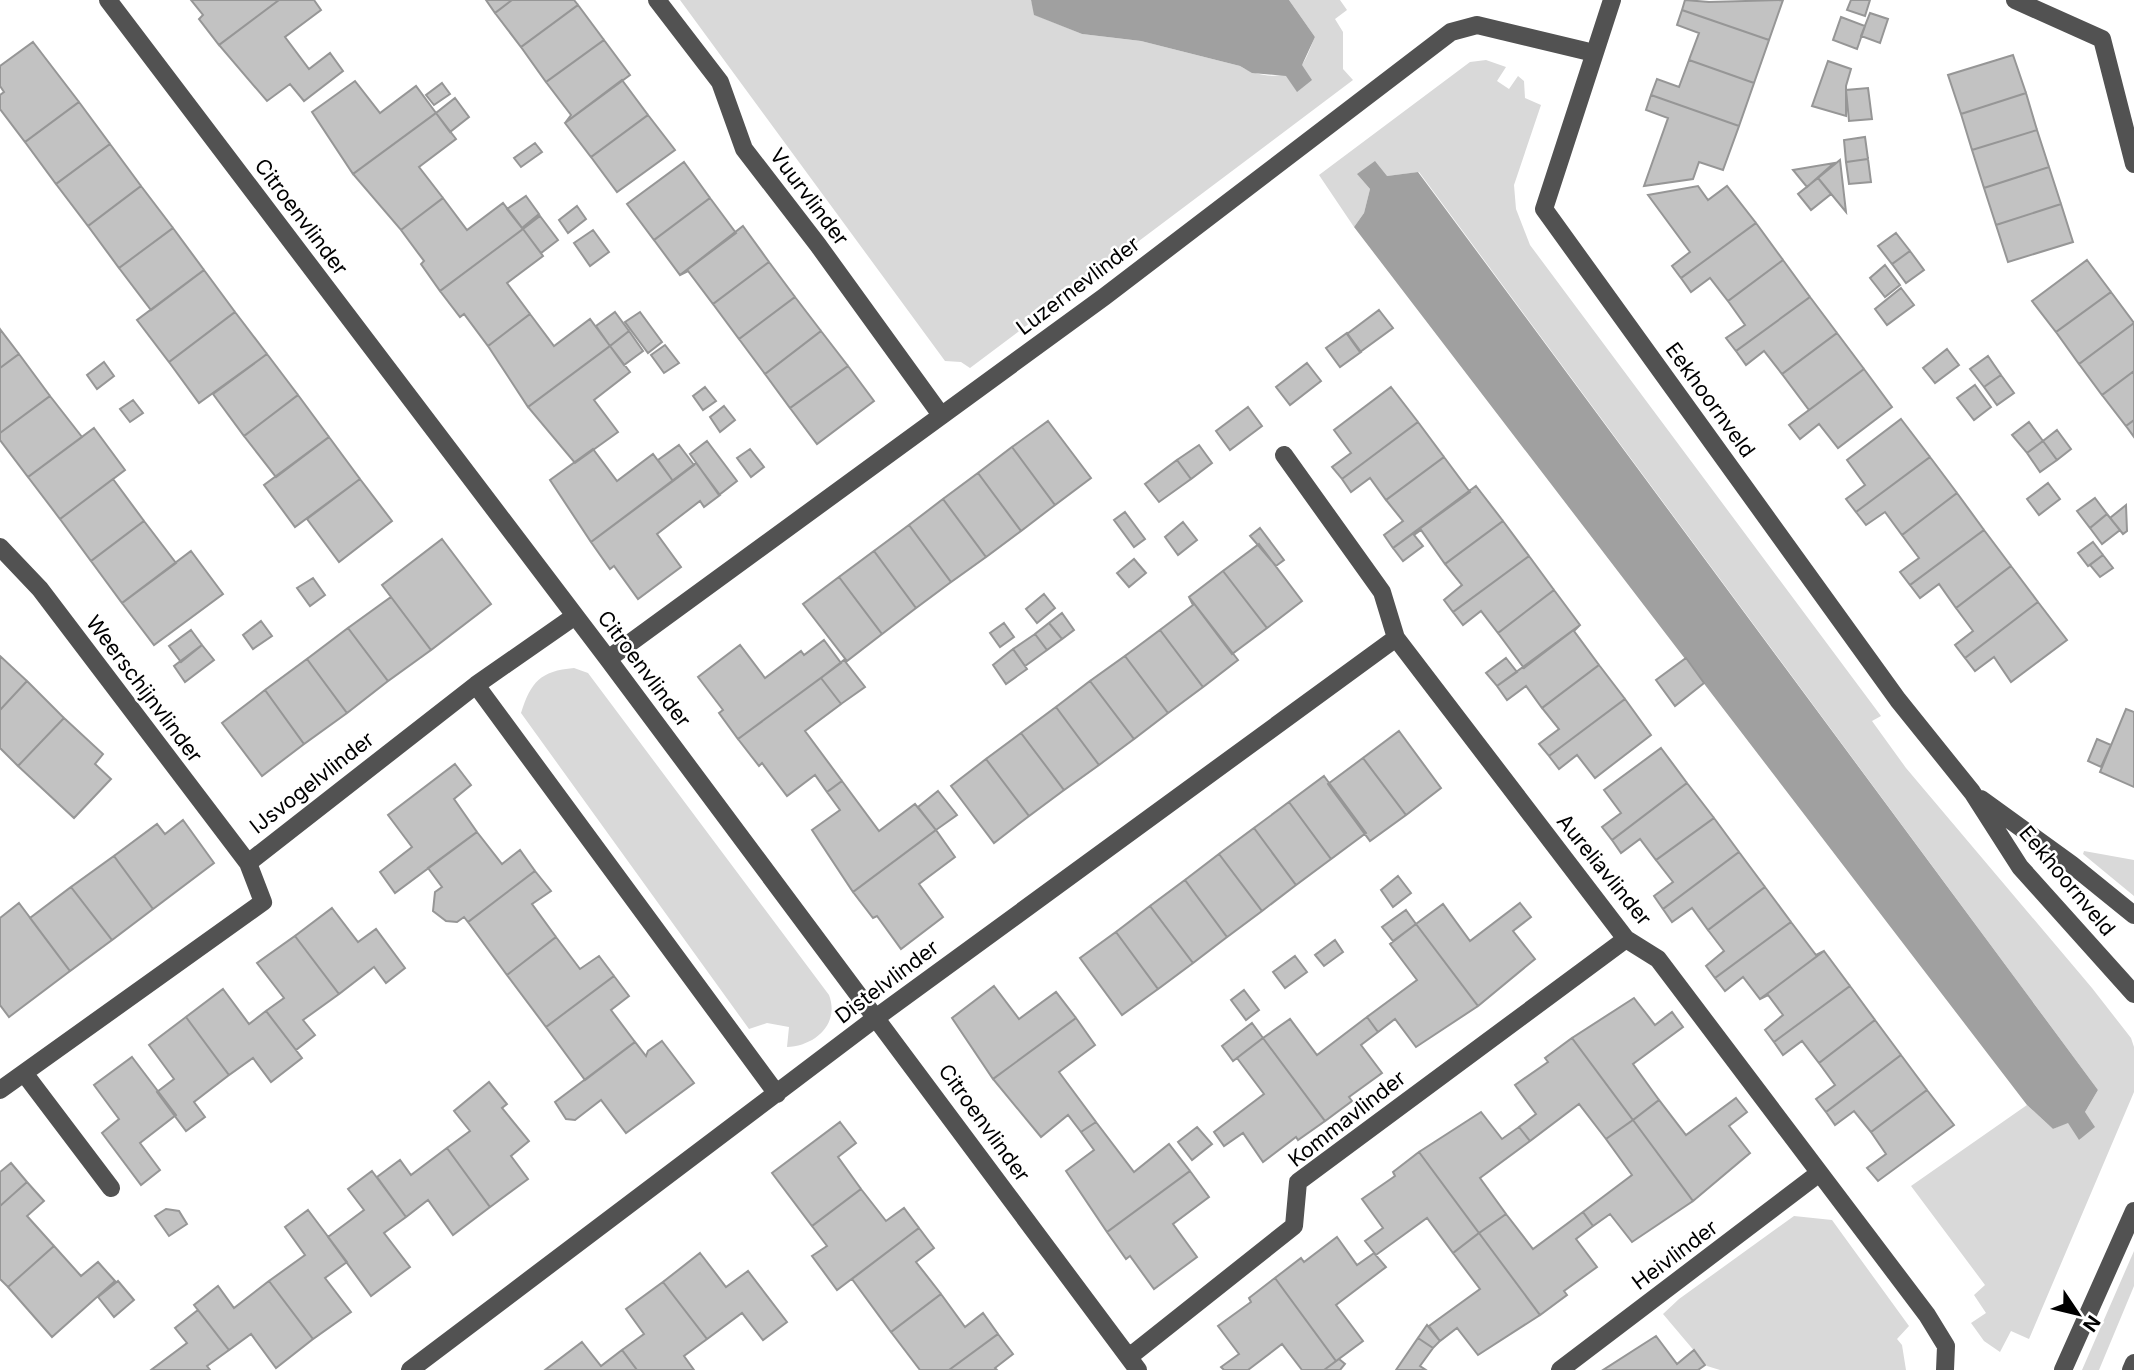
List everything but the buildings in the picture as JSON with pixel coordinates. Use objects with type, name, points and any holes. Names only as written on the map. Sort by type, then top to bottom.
[{"type":"street","name":"Citroenvlinder","points":[[108,0],[608,659],[1133,1363]]},
{"type":"street","name":"Vuurvlinder","points":[[657,0],[720,82],[744,149],[818,245],[941,415]]},
{"type":"street","name":"Eekhoornveld","points":[[1612,0],[1544,209],[1898,700],[1972,792],[2020,867],[2134,994]]},
{"type":"street","points":[[2015,0],[2102,39],[2134,164]]},
{"type":"street","name":"Luzernevlinder","points":[[608,659],[1104,297],[1451,32],[1477,26],[1594,53]]},
{"type":"street","name":"Aureliavlinder","points":[[1284,455],[1382,592],[1396,638],[1626,939],[1658,960],[1927,1315],[1946,1346],[1945,1370]]},
{"type":"street","name":"Weerschijnvlinder","points":[[0,547],[40,589],[248,863]]},
{"type":"street","name":"IJsvogelvlinder","points":[[0,1090],[263,902],[248,863],[476,685],[575,616]]},
{"type":"street","name":"Distelvlinder","points":[[410,1370],[877,1017],[1396,638]]},
{"type":"street","points":[[476,685],[777,1094]]},
{"type":"street","name":"Eekhoornveld","points":[[1972,792],[2071,864],[2134,915]]},
{"type":"street","name":"Kommavlinder","points":[[1133,1363],[1294,1226],[1298,1182],[1626,939]]},
{"type":"street","points":[[24,1073],[111,1188]]},
{"type":"street","name":"Heivlinder","points":[[1560,1370],[1818,1174]]},
{"type":"street","points":[[2063,1370],[2134,1211]]},
{"type":"street","points":[[2131,1370],[2134,1363]]},
{"type":"shaded area","points":[[680,0],[1031,0],[1035,15],[1082,34],[1141,41],[1273,76],[1297,69],[1305,60],[1315,37],[1289,0],[1340,0],[1347,10],[1335,19],[1343,32],[1343,69],[1353,80],[970,368],[961,362],[945,361]]},
{"type":"shaded area","points":[[1031,0],[1289,0],[1315,37],[1302,65],[1312,80],[1297,92],[1286,76],[1252,73],[1240,66],[1141,41],[1082,34],[1034,15]]},
{"type":"shaded area","points":[[1486,60],[1506,67],[1497,81],[1509,89],[1518,76],[1524,81],[1525,98],[1541,105],[1514,185],[1516,209],[1530,245],[1881,716],[1872,721],[1906,768],[2131,1038],[2134,1047],[2134,1092],[2029,1339],[2011,1331],[2000,1352],[1984,1341],[1971,1323],[1986,1313],[1974,1295],[1985,1285],[1911,1186],[2027,1105],[2053,1129],[2068,1122],[2080,1140],[2085,1112],[2098,1090],[1419,172],[1387,176],[1358,175],[1370,189],[1364,213],[1354,227],[1319,175],[1470,62]]},
{"type":"shaded area","points":[[1375,161],[1387,176],[1418,172],[2098,1090],[2085,1112],[2095,1127],[2079,1140],[2068,1123],[2053,1129],[2027,1105],[1354,227],[1364,213],[1370,189],[1357,174]]},
{"type":"shaded area","points":[[574,668],[588,673],[829,995],[831,1015],[823,1032],[815,1038],[807,1043],[787,1047],[789,1027],[767,1023],[749,1029],[521,713],[538,680],[553,672]]},
{"type":"shaded area","points":[[2084,851],[2134,860],[2134,896],[2083,854]]},
{"type":"shaded area","points":[[1794,1216],[1832,1220],[1909,1326],[1897,1339],[1902,1345],[1906,1370],[1720,1370],[1707,1366],[1663,1314],[1679,1299]]},
{"type":"shaded area","points":[[2134,1251],[2134,1286],[2099,1370],[2082,1370]]}]
